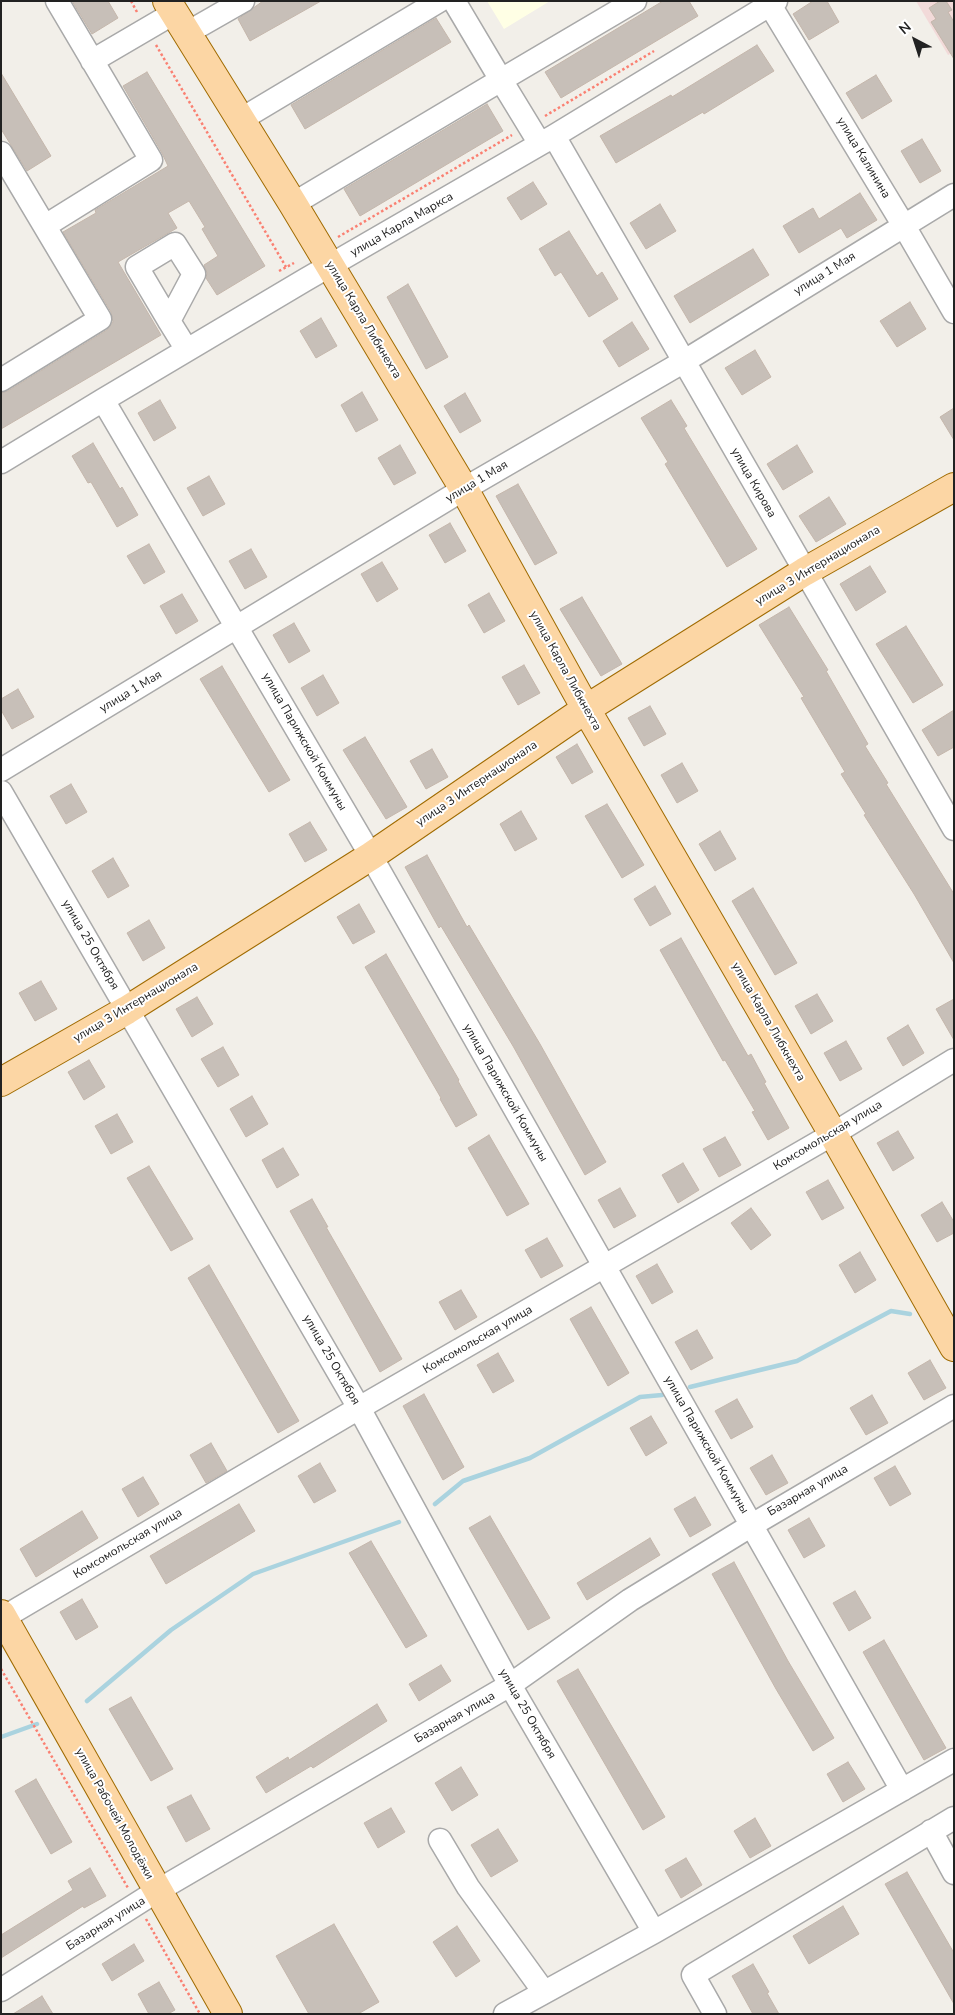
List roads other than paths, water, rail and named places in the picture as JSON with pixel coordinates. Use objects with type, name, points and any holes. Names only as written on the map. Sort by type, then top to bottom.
[{"type":"main road","name":"улица Карла Либкнехта","points":[[176,16],[331,266],[464,489],[586,709],[833,1134],[954,1347]]},
{"type":"main road","name":"улица 3 Интернационала","points":[[1,1082],[127,1010],[371,856],[586,709],[804,572],[954,487]]},
{"type":"main road","name":"улица Рабочей Молодёжи","points":[[2,1617],[147,1898],[228,2014]]},
{"type":"street","points":[[45,226],[151,160],[57,1]]},
{"type":"street","points":[[92,61],[147,29],[176,16],[243,1]]},
{"type":"street","points":[[240,120],[439,1]]},
{"type":"street","name":"улица Кирова","points":[[454,1],[529,125],[547,140],[683,362],[954,829]]},
{"type":"street","points":[[293,204],[636,1]]},
{"type":"street","name":"улица Карла Маркса","points":[[1,462],[102,400],[135,370],[187,350],[547,140],[773,3]]},
{"type":"street","name":"улица Калинина","points":[[773,3],[954,312]]},
{"type":"street","points":[[1,153],[100,319],[1,380]]},
{"type":"street","name":"улица 1 Мая","points":[[1,770],[464,489],[683,362],[954,195]]},
{"type":"street","points":[[169,321],[187,350]]},
{"type":"street","name":"улица Парижской Коммуны","points":[[102,400],[371,856],[902,1790]]},
{"type":"street","name":"улица 25 Октября","points":[[1,792],[359,1408],[510,1685],[654,1932]]},
{"type":"street","name":"Комсомольская улица","points":[[2,1617],[359,1408],[604,1268],[833,1134],[954,1060]]},
{"type":"street","name":"Базарная улица","points":[[1,1990],[147,1898],[510,1685],[630,1600],[752,1525],[954,1406]]},
{"type":"street","points":[[505,2014],[654,1932],[954,1760]]},
{"type":"street","points":[[715,2014],[693,1975],[954,1818]]},
{"type":"street","points":[[931,1831],[954,1873]]},
{"type":"street","points":[[440,1840],[468,1887],[544,1992]]},
{"type":"waterway","points":[[690,1387],[797,1361],[891,1311],[910,1314]]},
{"type":"waterway","points":[[435,1504],[463,1481],[530,1458],[640,1397],[662,1395]]},
{"type":"waterway","points":[[87,1701],[171,1630],[253,1574],[399,1522]]},
{"type":"waterway","points":[[1,1737],[37,1724]]}]
